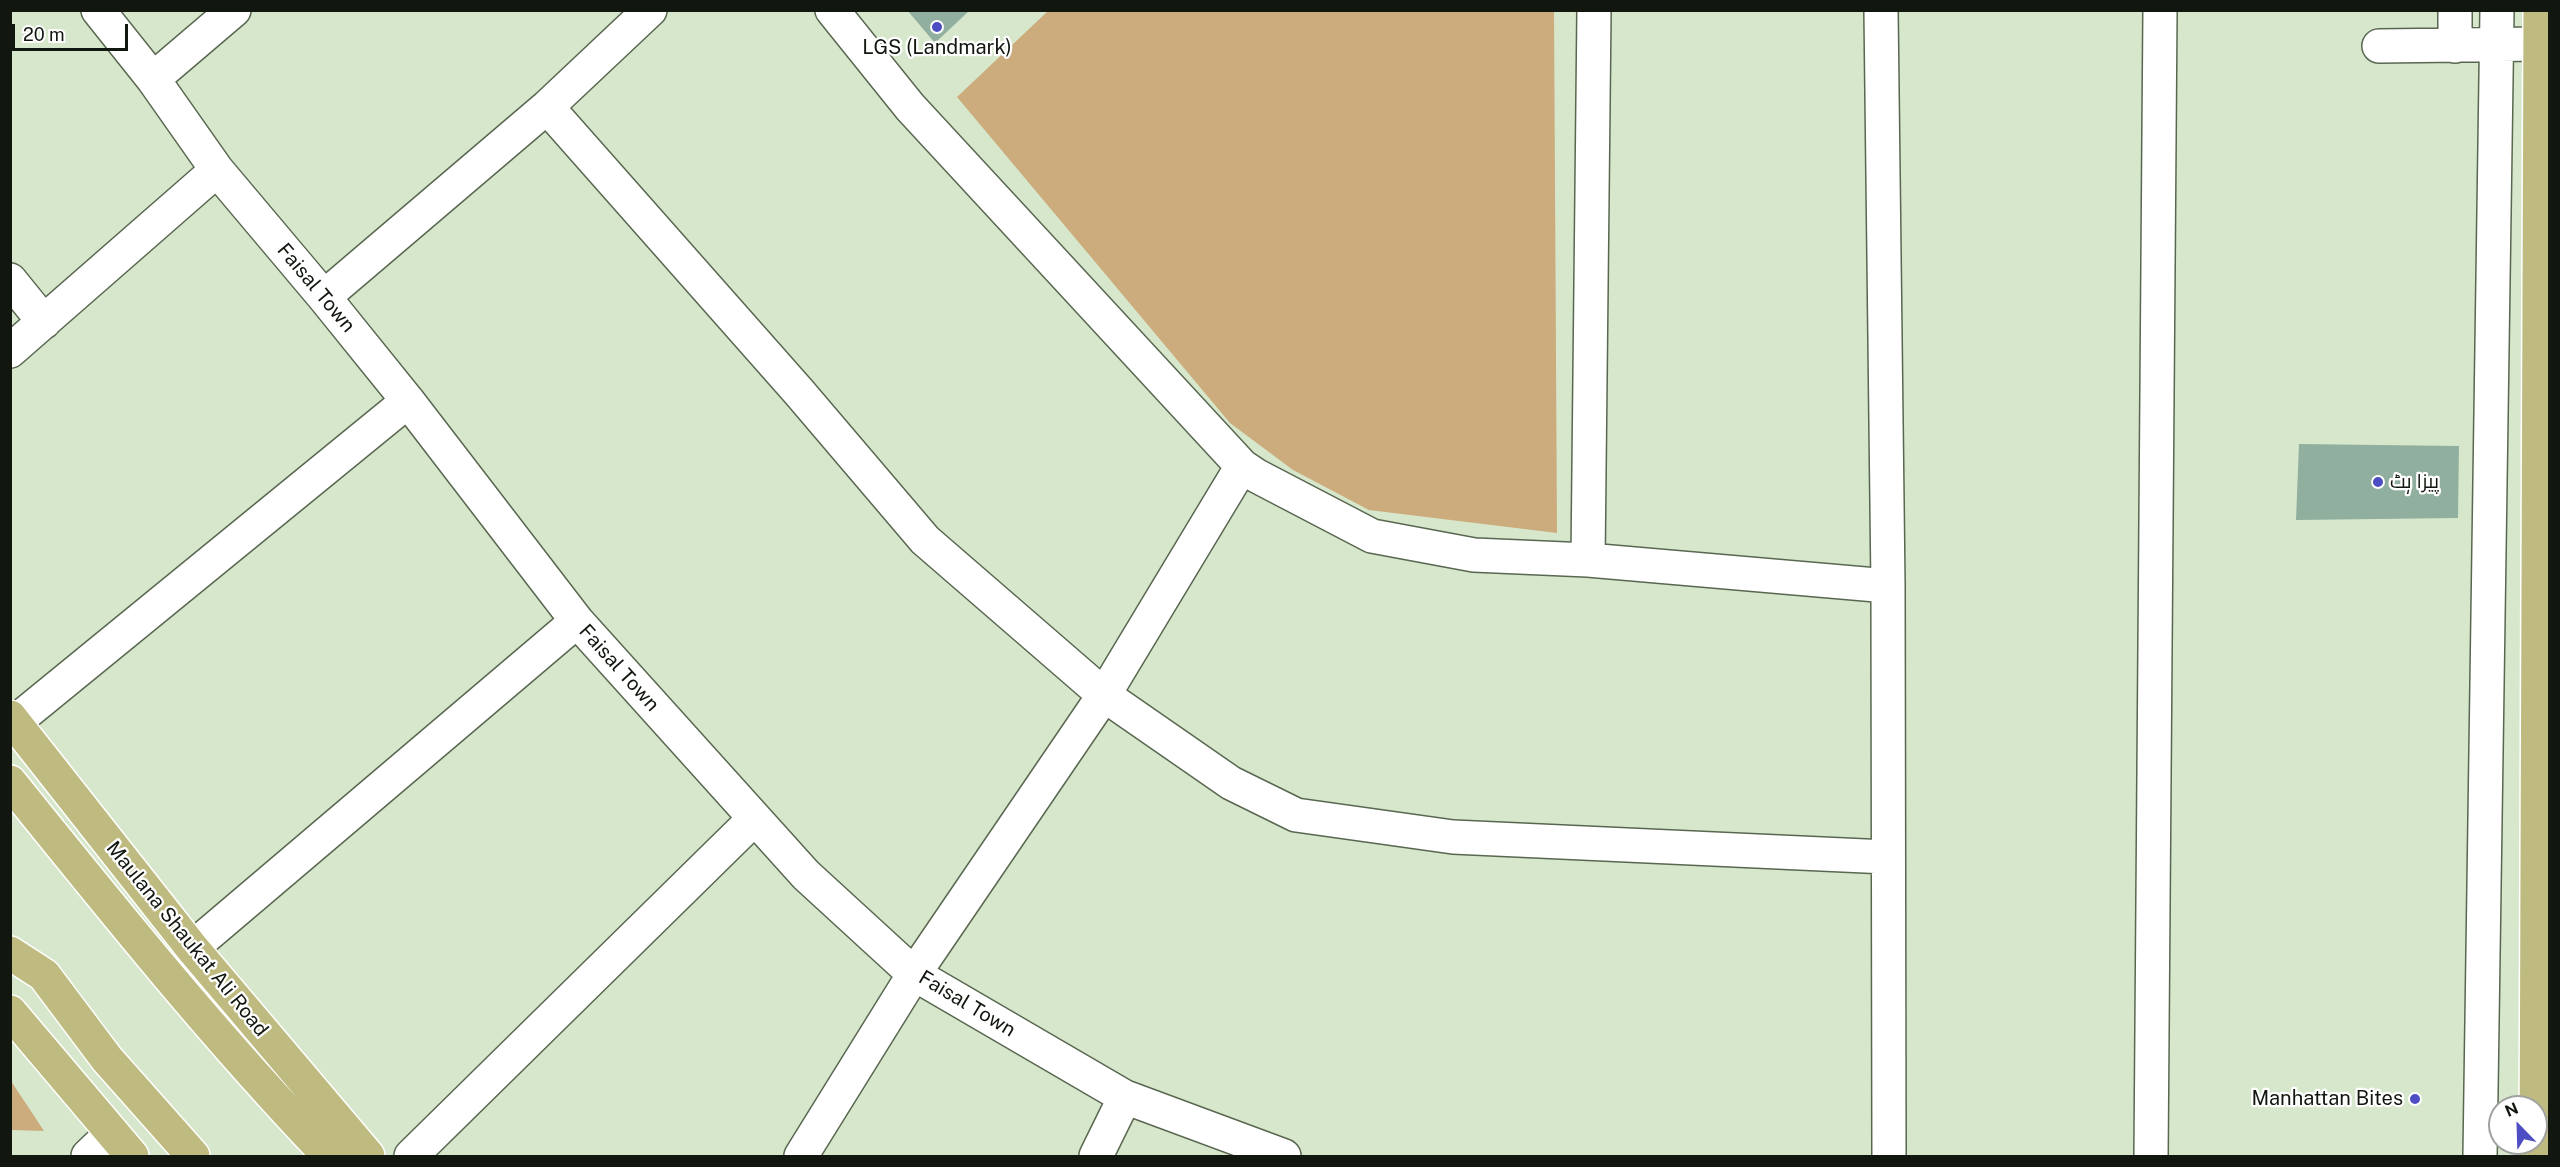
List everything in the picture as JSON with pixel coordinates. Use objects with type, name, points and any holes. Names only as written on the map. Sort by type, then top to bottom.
[{"type":"main road","points":[[2536,1156],[2540,10]]},
{"type":"main road","name":"Maulana Shaukat Ali Road","points":[[13,720],[192,948],[368,1156]]},
{"type":"main road","points":[[10,782],[171,981],[252,1076],[329,1156]]},
{"type":"main road","points":[[10,953],[44,975],[107,1059],[193,1156]]},
{"type":"main road","points":[[10,1012],[121,1145]]},
{"type":"street","name":"Faisal Town","points":[[98,10],[153,79],[217,170],[408,401],[577,621],[806,875],[915,974],[1125,1096],[1284,1156]]},
{"type":"street","points":[[153,79],[234,10]]},
{"type":"street","points":[[324,297],[547,107],[650,10]]},
{"type":"street","points":[[832,10],[910,107],[1242,466],[1372,536],[1474,555],[1588,560],[1888,586]]},
{"type":"street","points":[[1588,560],[1594,10]]},
{"type":"street","points":[[1881,10],[1888,586],[1889,1156]]},
{"type":"street","points":[[2151,1156],[2160,10]]},
{"type":"street","points":[[2454,46],[2455,10]]},
{"type":"street","points":[[2480,1156],[2497,10]]},
{"type":"street","points":[[2379,46],[2540,44]]},
{"type":"street","points":[[547,107],[791,383],[925,540],[1104,695],[1231,783],[1296,815],[1453,837],[1887,856]]},
{"type":"street","points":[[10,351],[217,170]]},
{"type":"street","points":[[10,280],[44,322]]},
{"type":"street","points":[[13,720],[408,401]]},
{"type":"street","points":[[801,1156],[915,974],[1104,695],[1242,466]]},
{"type":"street","points":[[192,948],[577,621]]},
{"type":"street","points":[[411,1156],[754,819]]},
{"type":"street","points":[[1096,1156],[1125,1096]]},
{"type":"street","points":[[88,1156],[121,1145]]},
{"type":"shaded area","points":[[1048,11],[1554,11],[1557,533],[1369,510],[1293,470],[1230,423],[957,97]]},
{"type":"shaded area","points":[[11,1081],[44,1131],[11,1130]]},
{"type":"building","name":"LGS (Landmark)","points":[[907,10],[970,10],[935,43]]},
{"type":"building","name":"پیزا ہٹ","points":[[2299,444],[2459,446],[2458,518],[2296,520]]},
{"type":"place","name":"LGS (Landmark)","points":[[937,27]]},
{"type":"place","name":"پیزا ہٹ","points":[[2378,482]]},
{"type":"place","name":"Manhattan Bites","points":[[2415,1099]]}]
